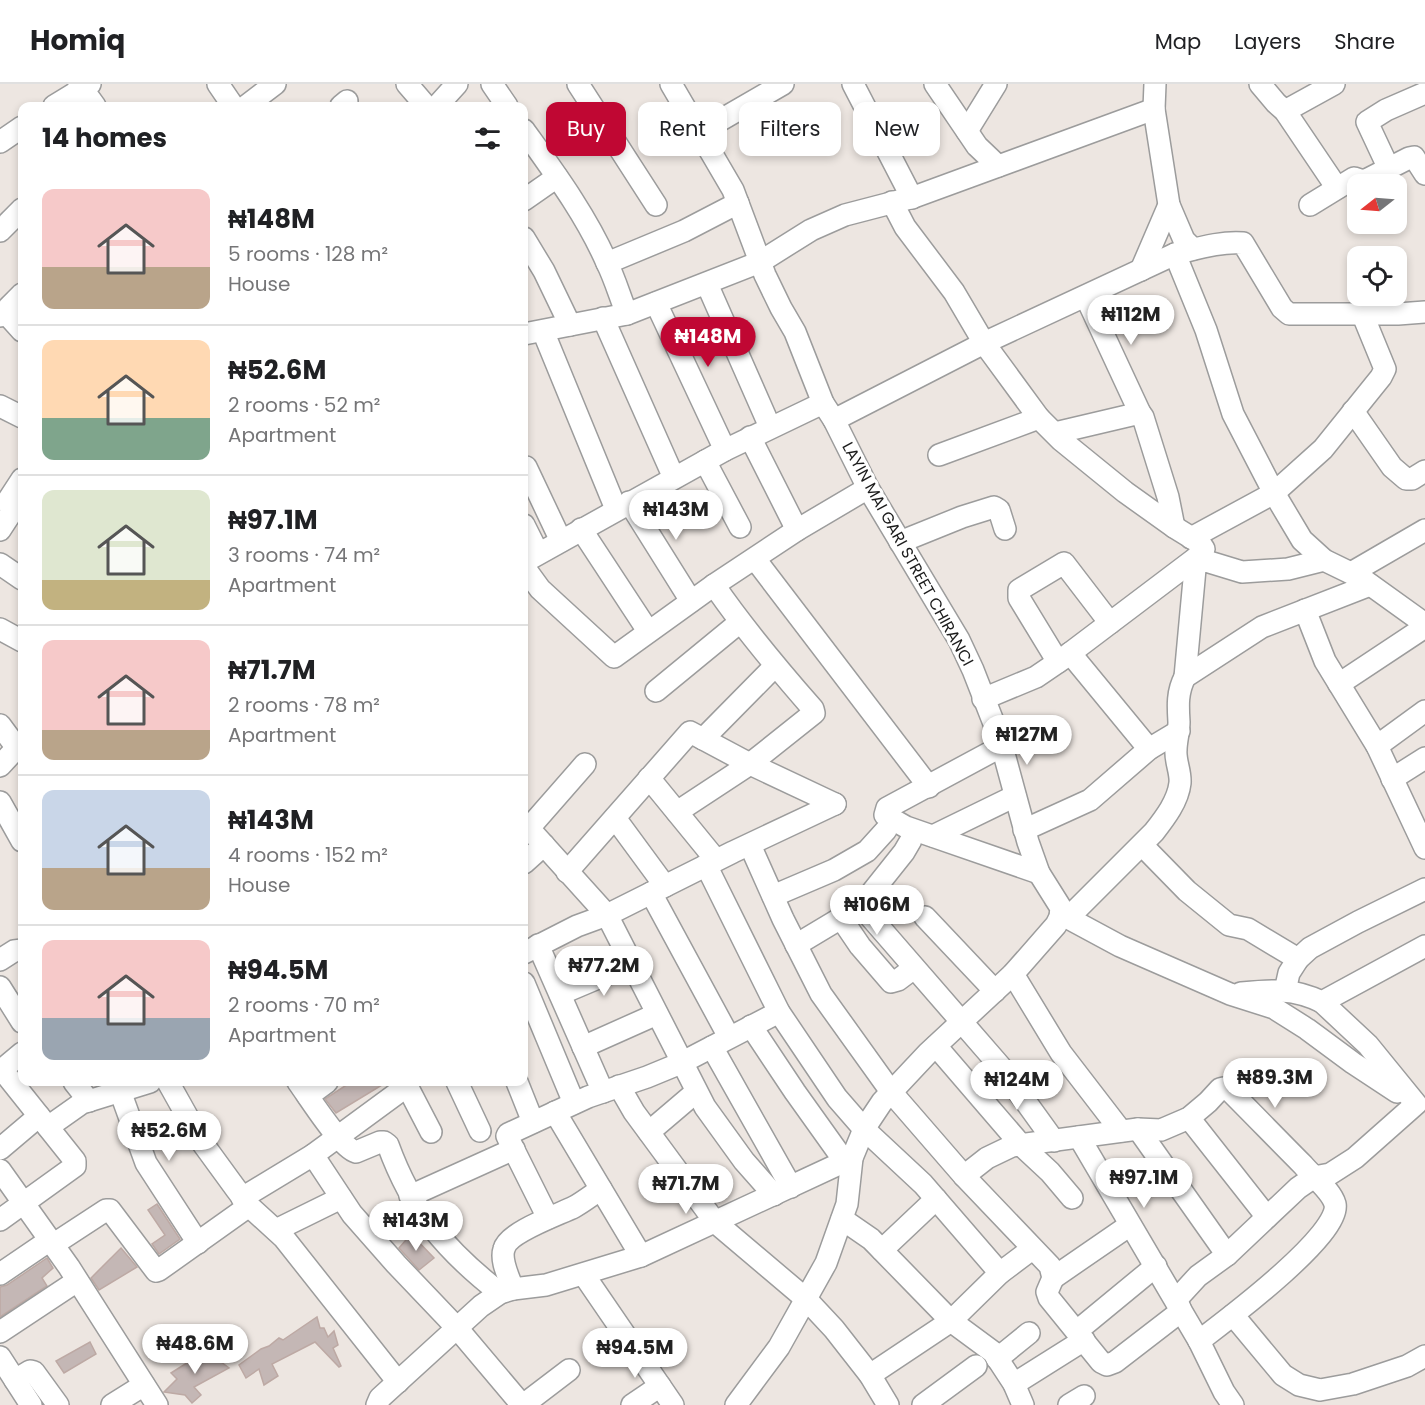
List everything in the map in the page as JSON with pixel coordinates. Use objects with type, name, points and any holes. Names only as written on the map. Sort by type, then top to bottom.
[{"type":"street","points":[[218,84],[230,102]]},
{"type":"street","points":[[251,102],[275,84]]},
{"type":"street","points":[[407,84],[423,102]]},
{"type":"street","points":[[441,102],[457,84]]},
{"type":"street","points":[[492,84],[504,102]]},
{"type":"street","points":[[578,84],[656,205]]},
{"type":"street","points":[[727,116],[783,84]]},
{"type":"street","points":[[853,84],[902,200],[905,227],[954,292],[984,343],[1039,418],[1055,434],[1187,541],[1242,572],[1288,569],[1324,560]]},
{"type":"street","points":[[935,84],[977,146],[998,166]]},
{"type":"street","points":[[967,131],[996,84]]},
{"type":"street","points":[[1155,84],[1154,109],[1169,205],[1184,240],[1184,252],[1233,414],[1274,493],[1302,540],[1324,560],[1351,573],[1422,619],[1339,684]]},
{"type":"street","points":[[1260,84],[1276,104],[1285,111],[1337,188]]},
{"type":"street","points":[[1285,111],[1334,84]]},
{"type":"street","points":[[60,102],[84,85],[93,102]]},
{"type":"street","name":"LAYIN MAI GARI STREET CHIRANCI","points":[[679,87],[686,102]]},
{"type":"street","points":[[1389,169],[1366,122],[1386,110],[1422,102]]},
{"type":"street","points":[[691,601],[622,506],[533,332],[627,314],[760,262],[811,230],[845,215],[902,200],[1154,109]]},
{"type":"street","points":[[528,136],[557,177],[607,263],[627,314]]},
{"type":"street","name":"LAYIN MAI GARI STREET CHIRANCI","points":[[714,156],[733,190],[760,262],[795,332],[828,411],[868,488],[959,640],[1002,746],[1024,830],[1039,873],[1064,917]]},
{"type":"street","points":[[1310,205],[1354,178],[1363,181],[1414,158],[1425,174]]},
{"type":"street","points":[[528,197],[557,177]]},
{"type":"street","points":[[607,263],[684,231],[738,203]]},
{"type":"street","points":[[1141,270],[1169,205]]},
{"type":"street","points":[[0,231],[18,213]]},
{"type":"street","points":[[868,488],[797,530],[714,585],[615,657],[609,654],[540,589],[528,561],[622,506],[770,427],[828,411],[1184,252],[1243,243],[1282,308],[1289,314],[1425,312]]},
{"type":"street","points":[[528,245],[544,271],[570,325]]},
{"type":"street","points":[[707,284],[770,427]]},
{"type":"street","points":[[736,1405],[779,1347],[826,1263],[848,1204],[849,1160],[864,1129],[882,1102],[936,1046],[1013,974],[1064,917],[1142,845],[1166,817],[1180,784],[1176,751],[1179,730],[1178,699],[1185,677],[1187,541],[1161,475],[1143,417],[1086,297]]},
{"type":"street","points":[[18,298],[2,314],[18,328]]},
{"type":"street","points":[[656,303],[725,450]]},
{"type":"street","points":[[983,699],[1036,677],[1064,658],[1110,623],[1187,541],[1274,493],[1323,449],[1385,369],[1362,313]]},
{"type":"street","points":[[603,318],[674,478]]},
{"type":"street","points":[[0,406],[18,415]]},
{"type":"street","points":[[1353,411],[1392,467],[1406,479],[1412,480],[1425,471]]},
{"type":"street","points":[[1055,434],[1140,412]]},
{"type":"street","points":[[939,455],[1039,418]]},
{"type":"street","points":[[750,437],[797,530]]},
{"type":"street","points":[[705,462],[740,527]]},
{"type":"street","points":[[528,471],[561,540]]},
{"type":"street","points":[[0,530],[18,488]]},
{"type":"street","points":[[900,542],[972,513],[994,507],[999,510],[1005,529]]},
{"type":"street","points":[[581,529],[648,631]]},
{"type":"street","points":[[1351,573],[1425,530]]},
{"type":"street","points":[[755,559],[929,787]]},
{"type":"street","points":[[1110,623],[1064,563],[1019,590],[1019,598],[1064,658],[1149,749]]},
{"type":"street","points":[[0,564],[18,576]]},
{"type":"street","points":[[677,812],[750,764],[814,713],[740,622],[714,585]]},
{"type":"street","points":[[1185,677],[1262,627],[1370,585]]},
{"type":"street","points":[[1305,610],[1320,649],[1377,746],[1425,848]]},
{"type":"street","points":[[656,691],[740,622]]},
{"type":"street","points":[[0,628],[18,639]]},
{"type":"street","points":[[703,739],[775,666]]},
{"type":"street","points":[[1377,746],[1425,711]]},
{"type":"street","points":[[0,725],[18,743]]},
{"type":"street","points":[[1024,830],[1090,800],[1149,749],[1179,730]]},
{"type":"street","points":[[567,872],[690,732],[750,764],[835,804],[607,915],[528,949],[560,994],[583,1047],[611,1089],[649,1132],[715,1222],[806,1299],[834,1329],[870,1375],[888,1405]]},
{"type":"street","points":[[1002,746],[887,808],[885,815],[906,827],[1039,873]]},
{"type":"street","points":[[0,766],[18,747]]},
{"type":"street","points":[[1392,779],[1425,758]]},
{"type":"street","points":[[528,824],[585,764]]},
{"type":"street","points":[[649,778],[677,812],[711,863],[779,1012],[837,1098],[864,1129],[936,1199],[1000,1273]]},
{"type":"street","points":[[933,836],[1015,796]]},
{"type":"street","points":[[0,802],[18,834]]},
{"type":"street","points":[[615,818],[658,889],[783,1191]]},
{"type":"street","points":[[528,828],[607,915],[696,1092],[744,1161],[783,1191]]},
{"type":"street","points":[[772,896],[834,870],[867,851],[886,830]]},
{"type":"street","points":[[796,945],[861,906],[911,840]]},
{"type":"street","points":[[528,860],[544,845]]},
{"type":"street","points":[[750,845],[772,896],[821,994],[892,1092],[964,1176],[1050,1266],[1053,1278]]},
{"type":"street","points":[[1142,845],[1188,891],[1229,925],[1248,929],[1298,959]]},
{"type":"street","points":[[1285,991],[1289,973],[1298,959],[1311,948],[1425,889]]},
{"type":"street","points":[[861,906],[1000,1066],[1054,1141]]},
{"type":"street","points":[[925,917],[995,991]]},
{"type":"street","points":[[1064,917],[1120,946],[1230,994],[1274,1008],[1287,1015],[1353,1064],[1420,1107]]},
{"type":"street","points":[[841,918],[891,982],[898,980],[914,968]]},
{"type":"street","points":[[1323,1002],[1425,946]]},
{"type":"street","points":[[560,994],[632,964]]},
{"type":"street","points":[[1013,974],[1066,1060],[1129,1130],[1227,1255]]},
{"type":"street","points":[[0,987],[18,1016]]},
{"type":"street","points":[[1230,994],[1285,991],[1303,993],[1323,1002],[1368,1045],[1420,1107]]},
{"type":"street","points":[[528,993],[574,1103]]},
{"type":"street","points":[[548,1218],[508,1134],[574,1103],[681,1063],[779,1012]]},
{"type":"street","points":[[583,1047],[657,1014]]},
{"type":"street","points":[[751,1026],[795,1092],[849,1160]]},
{"type":"street","points":[[936,1046],[1022,1146],[1050,1172],[1072,1198]]},
{"type":"street","points":[[0,1221],[75,1166],[75,1161],[3,1070],[18,1057]]},
{"type":"street","points":[[77,1086],[89,1101]]},
{"type":"street","points":[[0,1149],[44,1122],[116,1086],[146,1163],[198,1243]]},
{"type":"street","points":[[170,1086],[201,1141],[246,1202],[293,1249],[398,1382]]},
{"type":"street","points":[[0,1274],[106,1210],[110,1210],[156,1270],[162,1269],[198,1243],[246,1202],[313,1155],[403,1086]]},
{"type":"street","points":[[407,1086],[431,1132]]},
{"type":"street","points":[[460,1086],[480,1131]]},
{"type":"street","points":[[518,1086],[532,1122]]},
{"type":"street","points":[[303,1089],[337,1135],[354,1152],[380,1142],[388,1145],[410,1196],[449,1248],[475,1273],[506,1291]]},
{"type":"street","points":[[964,1176],[996,1153],[1012,1146],[1129,1130],[1161,1130],[1189,1118],[1220,1089],[1229,1090],[1332,1197],[1335,1206],[1334,1215],[1319,1238],[1302,1256],[1199,1341]]},
{"type":"street","points":[[649,1132],[696,1092]]},
{"type":"street","points":[[1176,1300],[1198,1276],[1227,1255],[1282,1201],[1314,1177],[1330,1174],[1355,1158],[1420,1107]]},
{"type":"street","points":[[555,1112],[641,1256]]},
{"type":"street","points":[[726,1135],[752,1118]]},
{"type":"street","points":[[1189,1118],[1267,1216]]},
{"type":"street","points":[[1080,1137],[1199,1341],[1222,1401]]},
{"type":"street","points":[[410,1196],[514,1149]]},
{"type":"street","points":[[313,1155],[341,1198],[396,1264],[458,1328],[522,1405],[570,1370]]},
{"type":"street","points":[[377,1405],[380,1398],[482,1306],[506,1291],[584,1275],[641,1256],[849,1160]]},
{"type":"street","points":[[0,1170],[52,1242],[157,1405]]},
{"type":"street","points":[[506,1291],[503,1256],[504,1246],[509,1240],[548,1218],[574,1207],[601,1189]]},
{"type":"street","points":[[276,1230],[341,1198]]},
{"type":"street","points":[[882,1250],[936,1199]]},
{"type":"street","points":[[842,1219],[871,1239],[951,1321],[993,1352],[1019,1399],[1080,1335],[1156,1266]]},
{"type":"street","points":[[1130,1225],[1053,1278],[1047,1292],[1101,1362],[1107,1365],[1115,1362],[1176,1316],[1180,1308],[1176,1300]]},
{"type":"street","points":[[870,1375],[951,1321],[1000,1273],[1032,1249]]},
{"type":"street","points":[[584,1275],[673,1405]]},
{"type":"street","points":[[0,1332],[77,1281]]},
{"type":"street","points":[[1233,1315],[1283,1375],[1299,1385],[1320,1390],[1353,1384],[1407,1366],[1425,1356]]},
{"type":"street","points":[[998,1359],[1029,1333]]},
{"type":"street","points":[[0,1357],[31,1405]]},
{"type":"street","points":[[924,1405],[976,1366]]},
{"type":"street","points":[[15,1380],[30,1371],[34,1372],[58,1405]]},
{"type":"street","points":[[112,1405],[144,1385]]},
{"type":"street","points":[[632,1405],[660,1386]]},
{"type":"building","points":[[345,1086],[380,1086],[336,1113],[325,1099]]},
{"type":"building","points":[[157,1204],[180,1239],[159,1254],[152,1244],[165,1235],[148,1210]]},
{"type":"building","points":[[411,1234],[434,1258],[419,1270],[399,1248]]},
{"type":"building","points":[[121,1248],[137,1267],[99,1290],[91,1278]]},
{"type":"building","points":[[47,1258],[53,1268],[42,1278],[47,1286],[0,1317],[0,1287],[7,1285]]},
{"type":"building","points":[[317,1317],[320,1328],[324,1328],[328,1337],[334,1331],[338,1345],[333,1348],[341,1366],[339,1367],[315,1342],[272,1364],[278,1376],[264,1385],[259,1369],[246,1378],[239,1365],[261,1349],[279,1338],[283,1340]]},
{"type":"building","points":[[90,1342],[96,1354],[64,1373],[56,1361]]},
{"type":"building","points":[[206,1351],[229,1368],[194,1387],[201,1395],[192,1403],[185,1395],[164,1392],[177,1379],[171,1373]]}]
